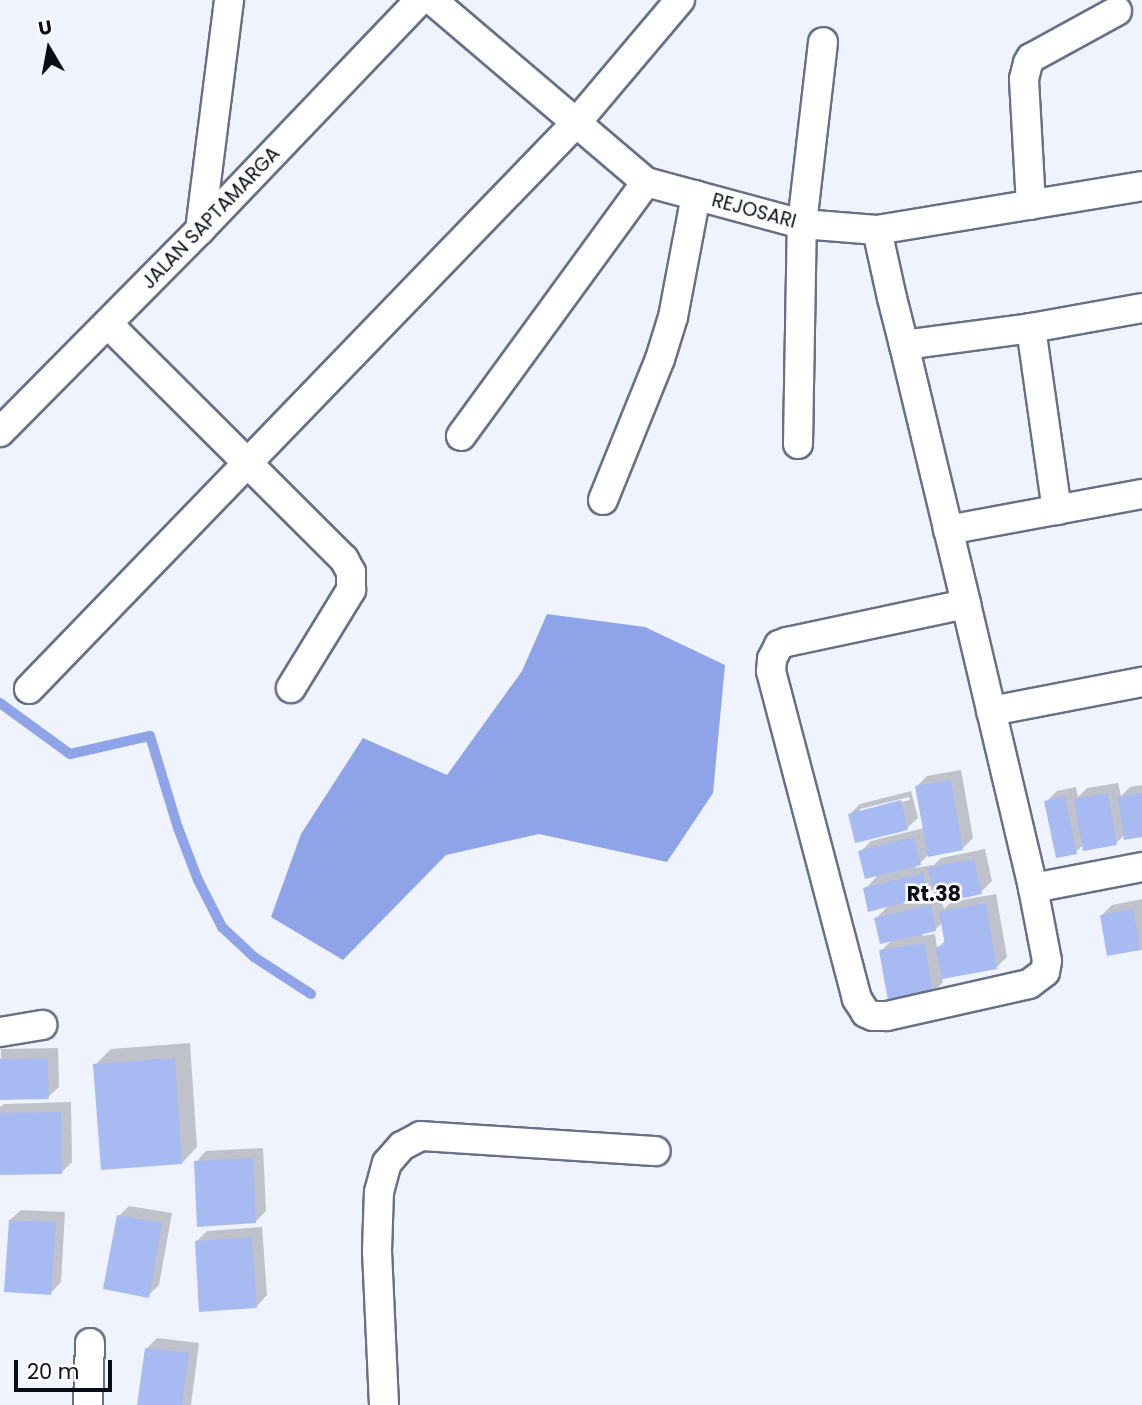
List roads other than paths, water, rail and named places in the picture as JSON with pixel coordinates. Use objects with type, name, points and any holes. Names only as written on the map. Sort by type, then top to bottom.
[{"type":"street","points":[[200,230],[229,0]]},
{"type":"street","name":"JALAN SAPTAMARGA","points":[[0,432],[200,230],[420,0]]},
{"type":"street","name":"REJOSARI","points":[[432,0],[646,182],[802,225],[877,230],[1142,186]]},
{"type":"street","points":[[29,689],[576,123],[680,0]]},
{"type":"street","points":[[1031,205],[1024,79],[1028,63],[1031,58],[1117,11]]},
{"type":"street","points":[[798,444],[802,225],[823,42]]},
{"type":"street","points":[[461,436],[646,182]]},
{"type":"street","points":[[603,500],[660,359],[673,317],[696,195]]},
{"type":"street","points":[[877,230],[966,604],[1033,888],[1047,961],[1045,972],[1037,981],[881,1017],[866,1013],[860,1007],[771,671],[772,659],[779,645],[787,642],[966,604]]},
{"type":"street","points":[[904,345],[1031,328],[1142,308]]},
{"type":"street","points":[[108,324],[344,559],[351,572],[351,590],[291,688]]},
{"type":"street","points":[[1031,328],[1056,510]]},
{"type":"street","points":[[948,530],[1142,494]]},
{"type":"street","points":[[991,711],[1142,682]]},
{"type":"street","points":[[1033,888],[1142,867]]},
{"type":"street","points":[[0,1032],[42,1025]]},
{"type":"street","points":[[384,1405],[377,1251],[379,1192],[387,1163],[402,1146],[421,1136],[656,1151]]},
{"type":"street","points":[[88,1405],[90,1343]]},
{"type":"water","points":[[547,614],[645,627],[725,665],[713,793],[667,862],[539,834],[446,855],[343,960],[271,917],[301,834],[363,738],[447,775],[522,671]]},
{"type":"waterway","points":[[0,703],[70,754],[150,736],[178,828],[198,880],[222,927],[254,957],[311,994]]},
{"type":"district","name":"Rt.38","points":[[934,894]]}]
